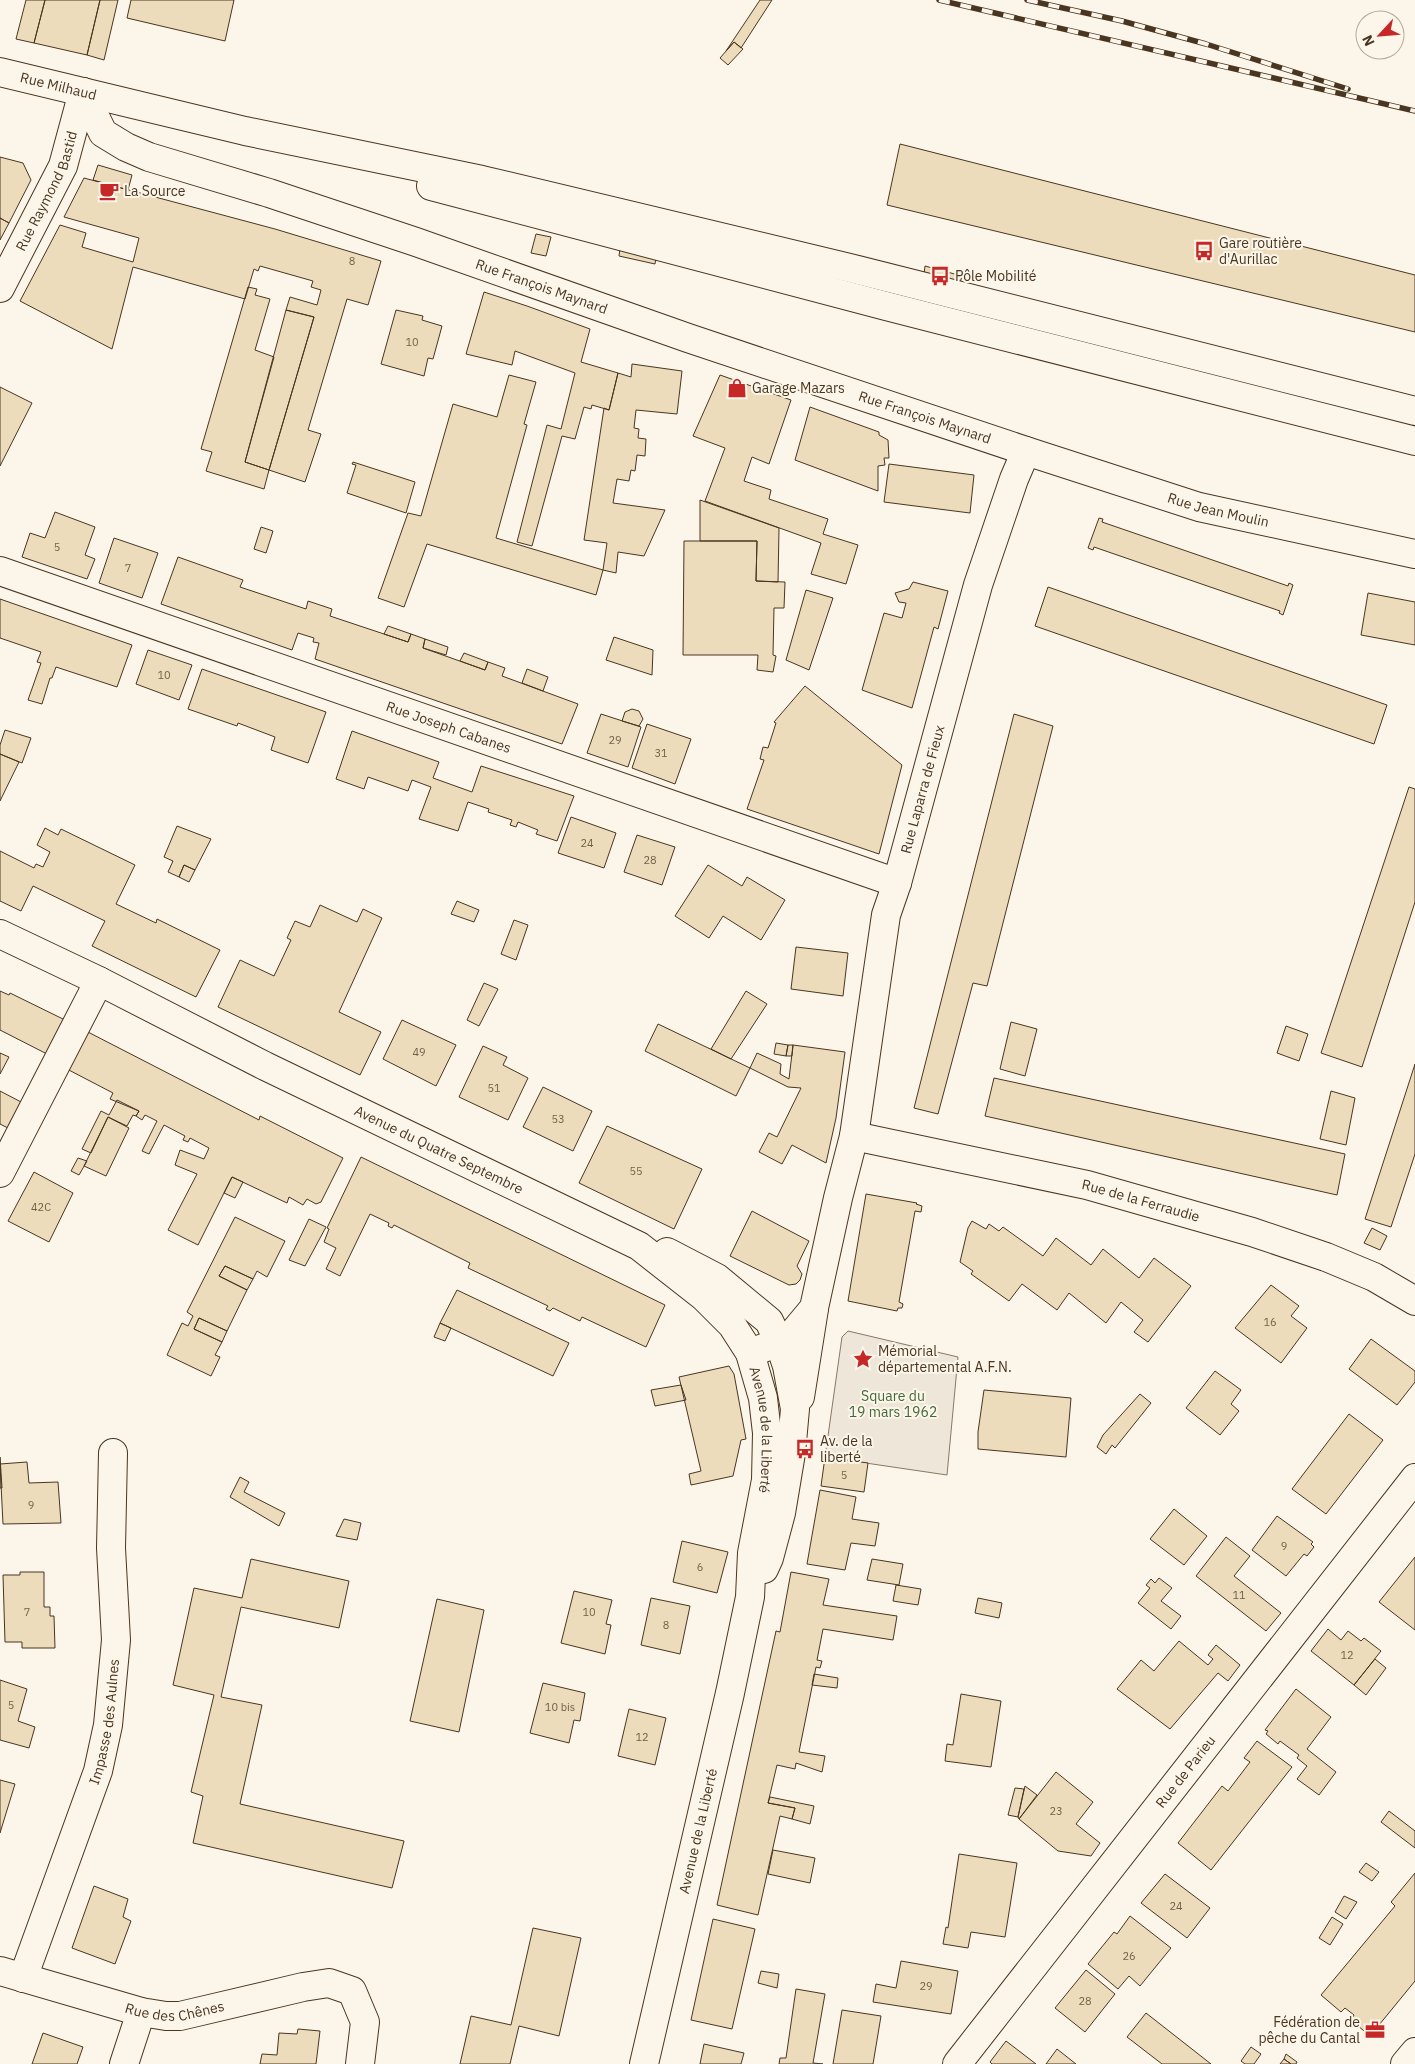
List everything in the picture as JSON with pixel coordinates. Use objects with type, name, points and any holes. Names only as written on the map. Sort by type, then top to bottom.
[{"type":"street","name":"Rue Milhaud","points":[[0,72],[245,131]]},
{"type":"street","name":"Rue Raymond Bastid","points":[[0,288],[64,166],[83,92]]},
{"type":"street","name":"Rue François Maynard","points":[[83,92],[103,133],[126,147],[149,157],[270,193],[416,242],[688,338],[1026,451]]},
{"type":"street","points":[[245,131],[482,180],[850,268],[1415,411]]},
{"type":"street","points":[[245,131],[472,198],[1415,441]]},
{"type":"street","name":"Rue Jean Moulin","points":[[1026,451],[1199,507],[1415,554]]},
{"type":"street","name":"Rue Laparra de Fieux","points":[[854,1136],[886,915],[897,884],[978,585],[1014,479],[1026,451]]},
{"type":"street","name":"Rue Joseph Cabanes","points":[[0,571],[897,884]]},
{"type":"street","name":"Avenue du Quatre Septembre","points":[[0,934],[100,981],[264,1066],[639,1246],[704,1297],[732,1325],[750,1353]]},
{"type":"street","points":[[0,1173],[100,981]]},
{"type":"street","name":"Rue de la Ferraudie","points":[[854,1136],[1087,1185],[1252,1232],[1326,1257],[1374,1277],[1415,1301]]},
{"type":"street","name":"Avenue de la Liberté","points":[[750,1597],[769,1558],[781,1513],[814,1308],[838,1198],[854,1136]]},
{"type":"street","name":"Avenue de la Liberté","points":[[639,1246],[664,1251],[717,1278],[769,1321],[787,1366],[795,1409],[790,1453]]},
{"type":"street","name":"Avenue de la Liberté","points":[[644,2064],[728,1702],[750,1597],[752,1553],[766,1480],[767,1433],[763,1398],[750,1353],[779,1342],[794,1332],[814,1308]]},
{"type":"street","name":"Impasse des Aulnes","points":[[12,1974],[98,1771],[108,1725],[116,1640],[112,1548],[113,1453]]},
{"type":"street","name":"Rue de Parieu","points":[[957,2064],[1415,1478]]},
{"type":"street","name":"Rue des Chênes","points":[[12,1974],[141,2012],[166,2016],[180,2016],[303,1987],[329,1983],[352,1991],[365,2022],[360,2064]]},
{"type":"street","points":[[124,2064],[141,2012]]},
{"type":"street","points":[[1405,2064],[1415,2052]]},
{"type":"green space","name":"Square du 19 mars 1962","points":[[848,1331],[958,1357],[947,1475],[825,1457],[842,1337]]},
{"type":"building","points":[[26,0],[45,0],[34,43],[16,39]]},
{"type":"building","points":[[45,0],[100,0],[87,55],[34,43]]},
{"type":"building","points":[[100,0],[118,0],[104,60],[87,55]]},
{"type":"building","points":[[131,0],[234,0],[225,41],[127,18]]},
{"type":"building","points":[[760,0],[772,0],[741,48],[734,42],[726,51]]},
{"type":"building","points":[[734,42],[743,49],[728,65],[720,58]]},
{"type":"building","points":[[900,144],[1415,275],[1415,332],[887,205]]},
{"type":"building","points":[[0,157],[23,163],[31,180],[9,223],[0,218]]},
{"type":"building","points":[[98,165],[132,175],[128,190],[93,180]]},
{"type":"building","points":[[84,178],[275,229],[381,261],[368,305],[347,299],[308,430],[321,434],[305,482],[269,470],[314,317],[286,310],[290,297],[317,305],[321,290],[311,287],[313,281],[260,266],[258,271],[254,269],[245,299],[133,267],[112,349],[20,301],[60,225],[86,233],[82,247],[133,262],[139,238],[64,217]]},
{"type":"building","points":[[0,218],[9,223],[0,240]]},
{"type":"building","points":[[536,234],[551,237],[546,256],[531,253]]},
{"type":"building","points":[[620,248],[656,257],[655,264],[619,256]]},
{"type":"building","points":[[925,266],[962,276],[960,283],[924,274]]},
{"type":"building","points":[[248,287],[257,289],[255,295],[270,299],[255,350],[274,357],[245,462],[269,470],[264,489],[206,471],[212,452],[201,449]]},
{"type":"building","points":[[484,292],[590,329],[581,362],[618,373],[609,410],[592,405],[591,409],[584,407],[575,439],[562,436],[532,546],[517,542],[547,425],[561,429],[575,373],[515,351],[512,365],[466,354]]},
{"type":"building","points":[[286,310],[314,317],[269,470],[245,462]]},
{"type":"building","points":[[396,310],[423,316],[422,320],[442,326],[433,359],[428,358],[424,376],[381,364]]},
{"type":"building","points":[[632,364],[682,371],[677,414],[636,410],[634,428],[639,429],[638,438],[646,439],[645,456],[637,455],[635,471],[631,470],[629,481],[617,479],[613,503],[665,510],[644,556],[618,552],[616,573],[603,570],[607,543],[584,540],[604,408],[609,410],[618,373],[631,377]]},
{"type":"building","points":[[509,375],[536,382],[524,424],[527,425],[496,538],[603,570],[596,595],[427,544],[404,607],[378,598],[408,513],[421,516],[453,404],[497,417]]},
{"type":"building","points":[[720,375],[791,400],[769,464],[752,457],[744,481],[771,490],[769,499],[828,519],[823,534],[858,545],[846,584],[811,574],[821,543],[705,501],[725,448],[693,436]]},
{"type":"building","points":[[0,387],[32,403],[0,466]]},
{"type":"building","points":[[810,407],[879,432],[879,435],[888,440],[889,458],[884,458],[885,465],[878,466],[878,491],[795,460]]},
{"type":"building","points":[[353,462],[415,482],[406,513],[347,493],[356,465],[352,464]]},
{"type":"building","points":[[889,464],[974,475],[970,513],[884,502]]},
{"type":"building","points":[[700,500],[779,528],[778,582],[756,581],[757,541],[700,541]]},
{"type":"building","points":[[55,512],[95,527],[85,555],[95,559],[87,579],[22,557],[30,533],[45,538]]},
{"type":"building","points":[[1099,518],[1103,519],[1102,522],[1288,586],[1289,583],[1293,585],[1283,615],[1279,613],[1280,611],[1094,547],[1093,550],[1088,548]]},
{"type":"building","points":[[261,527],[273,531],[266,553],[254,549]]},
{"type":"building","points":[[114,538],[158,553],[142,598],[99,583]]},
{"type":"building","points":[[684,541],[757,541],[756,581],[785,582],[784,608],[774,608],[773,655],[776,656],[773,672],[757,670],[758,655],[683,655]]},
{"type":"building","points":[[178,557],[243,580],[240,587],[306,609],[308,601],[332,609],[330,616],[408,642],[411,634],[425,639],[423,648],[485,670],[488,662],[505,668],[502,676],[578,704],[562,744],[315,659],[319,643],[313,642],[314,638],[298,633],[292,650],[161,604]]},
{"type":"building","points":[[913,582],[948,591],[938,629],[934,627],[912,708],[862,690],[884,613],[902,618],[906,603],[899,602],[895,593],[909,589]]},
{"type":"building","points":[[1048,587],[1387,705],[1374,744],[1035,626]]},
{"type":"building","points":[[806,590],[833,598],[809,670],[786,660]]},
{"type":"building","points":[[1368,593],[1415,602],[1415,645],[1361,635]]},
{"type":"building","points":[[0,599],[132,645],[117,687],[56,667],[52,678],[50,678],[42,704],[28,700],[41,663],[37,662],[41,652],[0,638]]},
{"type":"building","points":[[388,626],[411,634],[408,642],[384,634]]},
{"type":"building","points":[[614,637],[653,650],[652,675],[606,660]]},
{"type":"building","points":[[425,639],[448,647],[446,655],[423,648]]},
{"type":"building","points":[[148,650],[192,665],[179,700],[136,684]]},
{"type":"building","points":[[464,653],[488,662],[485,670],[460,661]]},
{"type":"building","points":[[202,669],[326,712],[308,763],[271,750],[275,737],[238,723],[237,726],[188,709]]},
{"type":"building","points":[[527,669],[548,677],[543,691],[522,683]]},
{"type":"building","points":[[805,686],[902,765],[879,854],[747,809],[764,760],[760,759],[763,747],[768,748],[776,723],[774,722]]},
{"type":"building","points":[[632,709],[639,711],[643,719],[639,726],[622,721],[625,712]]},
{"type":"building","points":[[601,714],[641,727],[628,767],[587,753]]},
{"type":"building","points":[[1014,714],[1053,726],[987,986],[973,983],[938,1114],[914,1108]]},
{"type":"building","points":[[647,724],[691,739],[675,784],[632,768]]},
{"type":"building","points":[[5,730],[31,738],[22,763],[0,754],[0,745]]},
{"type":"building","points":[[352,731],[439,762],[433,778],[472,792],[481,766],[574,796],[557,841],[536,834],[538,830],[518,822],[516,827],[510,825],[512,820],[488,812],[489,809],[468,802],[458,831],[419,819],[431,787],[412,780],[408,791],[368,777],[364,789],[336,779]]},
{"type":"building","points":[[0,754],[19,762],[0,801]]},
{"type":"building","points":[[1409,787],[1415,789],[1415,902],[1362,1067],[1321,1053]]},
{"type":"building","points":[[571,817],[616,833],[604,868],[558,853]]},
{"type":"building","points":[[177,826],[211,839],[195,870],[184,865],[179,877],[168,872],[173,861],[164,857]]},
{"type":"building","points":[[45,828],[58,835],[61,829],[135,865],[116,904],[156,923],[157,919],[220,950],[196,997],[92,946],[105,921],[33,886],[21,911],[0,901],[0,851],[34,868],[36,864],[43,867],[50,852],[37,845]]},
{"type":"building","points":[[637,835],[675,847],[662,885],[624,872]]},
{"type":"building","points":[[184,865],[195,870],[189,882],[179,877]]},
{"type":"building","points":[[708,865],[742,886],[747,877],[785,900],[761,940],[723,916],[709,938],[675,916]]},
{"type":"building","points":[[457,901],[479,910],[474,922],[451,914]]},
{"type":"building","points":[[320,905],[357,922],[363,909],[382,918],[339,1012],[381,1032],[360,1075],[218,1007],[240,960],[274,976],[291,940],[287,938],[295,921],[310,927]]},
{"type":"building","points":[[514,920],[528,925],[516,960],[501,954]]},
{"type":"building","points":[[796,947],[848,953],[843,996],[791,989]]},
{"type":"building","points":[[484,983],[498,989],[479,1026],[467,1020]]},
{"type":"building","points":[[0,991],[9,995],[10,993],[65,1020],[47,1054],[0,1030]]},
{"type":"building","points":[[746,991],[767,1004],[731,1059],[711,1049]]},
{"type":"building","points":[[402,1020],[456,1045],[436,1086],[383,1059]]},
{"type":"building","points":[[1011,1022],[1037,1029],[1025,1076],[1000,1069]]},
{"type":"building","points":[[658,1024],[750,1068],[736,1096],[645,1051]]},
{"type":"building","points":[[1286,1026],[1308,1034],[1299,1061],[1277,1053]]},
{"type":"building","points":[[84,1030],[259,1120],[260,1116],[343,1158],[321,1202],[316,1204],[307,1199],[303,1205],[289,1197],[287,1203],[232,1177],[198,1245],[168,1230],[197,1174],[175,1165],[180,1150],[204,1159],[209,1148],[190,1138],[188,1142],[183,1140],[185,1136],[164,1125],[149,1154],[142,1151],[157,1121],[145,1115],[142,1120],[136,1116],[139,1111],[110,1099],[113,1093],[65,1068]]},
{"type":"building","points":[[776,1043],[788,1045],[786,1056],[774,1054]]},
{"type":"building","points":[[788,1045],[793,1045],[792,1056],[786,1056]]},
{"type":"building","points":[[793,1045],[845,1052],[836,1118],[826,1163],[792,1145],[782,1164],[759,1152],[769,1133],[777,1137],[801,1088],[788,1087],[750,1068],[757,1053],[781,1064],[780,1074],[789,1079]]},
{"type":"building","points":[[483,1046],[507,1057],[503,1065],[528,1078],[508,1120],[459,1097]]},
{"type":"building","points":[[0,1053],[9,1057],[0,1074]]},
{"type":"building","points":[[1415,1064],[1415,1154],[1391,1227],[1365,1219]]},
{"type":"building","points":[[994,1078],[1345,1154],[1337,1195],[985,1116]]},
{"type":"building","points":[[543,1087],[592,1111],[573,1151],[523,1127]]},
{"type":"building","points":[[0,1091],[23,1103],[10,1129],[0,1124]]},
{"type":"building","points":[[1331,1091],[1355,1098],[1346,1145],[1320,1139]]},
{"type":"building","points":[[117,1100],[139,1111],[136,1116],[133,1115],[127,1126],[108,1117],[91,1153],[82,1149],[101,1111],[109,1115]]},
{"type":"building","points":[[108,1117],[129,1128],[106,1176],[84,1166]]},
{"type":"building","points":[[607,1126],[702,1169],[674,1229],[579,1183]]},
{"type":"building","points":[[361,1157],[665,1305],[646,1347],[582,1317],[580,1321],[553,1308],[550,1311],[546,1309],[548,1306],[468,1268],[470,1263],[394,1225],[392,1228],[388,1226],[389,1223],[370,1214],[340,1276],[326,1269],[336,1248],[324,1242],[329,1229],[327,1228]]},
{"type":"building","points":[[78,1158],[87,1161],[79,1175],[71,1171]]},
{"type":"building","points":[[34,1172],[73,1193],[49,1242],[8,1221]]},
{"type":"building","points":[[232,1177],[243,1182],[235,1198],[224,1193]]},
{"type":"building","points":[[866,1194],[917,1203],[922,1206],[921,1212],[915,1211],[899,1302],[903,1304],[902,1308],[898,1308],[897,1311],[848,1301]]},
{"type":"building","points":[[752,1211],[809,1241],[797,1266],[802,1274],[796,1284],[789,1285],[730,1256]]},
{"type":"building","points":[[235,1217],[285,1241],[267,1277],[257,1271],[253,1279],[225,1266],[219,1276],[247,1290],[227,1331],[199,1318],[194,1329],[222,1342],[215,1355],[220,1357],[211,1376],[167,1355],[182,1323],[188,1326],[193,1316],[187,1312]]},
{"type":"building","points":[[309,1219],[326,1227],[305,1266],[289,1260]]},
{"type":"building","points":[[972,1221],[986,1229],[989,1224],[999,1231],[1003,1227],[1043,1256],[1056,1238],[1091,1265],[1103,1249],[1139,1278],[1154,1258],[1191,1286],[1148,1342],[1134,1332],[1143,1320],[1121,1302],[1106,1323],[1069,1293],[1057,1310],[1022,1284],[1009,1301],[971,1274],[973,1271],[960,1262],[968,1228]]},
{"type":"building","points":[[1372,1228],[1387,1236],[1380,1250],[1364,1243]]},
{"type":"building","points":[[225,1266],[253,1279],[247,1290],[219,1276]]},
{"type":"building","points":[[1271,1285],[1299,1306],[1291,1316],[1307,1328],[1281,1363],[1235,1328]]},
{"type":"building","points":[[457,1290],[569,1343],[553,1376],[440,1323]]},
{"type":"building","points":[[199,1318],[227,1331],[222,1342],[194,1329]]},
{"type":"building","points":[[440,1323],[451,1328],[445,1341],[434,1337]]},
{"type":"building","points":[[1371,1339],[1415,1371],[1415,1382],[1397,1405],[1349,1369]]},
{"type":"building","points":[[729,1366],[734,1374],[746,1439],[741,1440],[733,1476],[691,1485],[689,1474],[701,1471],[679,1377]]},
{"type":"building","points":[[1215,1371],[1241,1390],[1231,1404],[1239,1411],[1220,1435],[1186,1408]]},
{"type":"building","points":[[681,1385],[686,1400],[655,1406],[651,1390]]},
{"type":"building","points":[[984,1390],[1071,1398],[1066,1457],[978,1449],[978,1432]]},
{"type":"building","points":[[1140,1394],[1151,1403],[1115,1448],[1112,1445],[1106,1454],[1097,1447],[1103,1435]]},
{"type":"building","points":[[1349,1414],[1383,1440],[1326,1514],[1292,1489]]},
{"type":"building","points":[[0,1457],[2,1488],[0,1488]]},
{"type":"building","points":[[825,1457],[868,1463],[864,1492],[821,1486]]},
{"type":"building","points":[[27,1462],[29,1483],[58,1482],[61,1523],[3,1524],[0,1464]]},
{"type":"building","points":[[240,1477],[249,1482],[244,1492],[285,1513],[279,1526],[230,1497]]},
{"type":"building","points":[[820,1490],[856,1497],[852,1519],[879,1523],[875,1546],[851,1543],[845,1570],[807,1564]]},
{"type":"building","points":[[1174,1509],[1207,1536],[1184,1565],[1150,1539]]},
{"type":"building","points":[[1277,1516],[1313,1542],[1311,1544],[1314,1547],[1307,1556],[1304,1554],[1286,1576],[1252,1550]]},
{"type":"building","points":[[344,1519],[361,1523],[357,1540],[336,1536]]},
{"type":"building","points":[[1226,1537],[1250,1556],[1234,1576],[1281,1613],[1266,1631],[1196,1576]]},
{"type":"building","points":[[682,1541],[728,1552],[717,1593],[673,1582]]},
{"type":"building","points":[[1415,1557],[1415,1630],[1379,1602]]},
{"type":"building","points":[[251,1559],[349,1581],[339,1628],[241,1607],[221,1697],[262,1705],[240,1804],[404,1841],[392,1888],[193,1843],[203,1796],[191,1792],[214,1695],[173,1685],[194,1588],[242,1598]]},
{"type":"building","points":[[872,1559],[903,1564],[899,1585],[867,1580]]},
{"type":"building","points":[[20,1572],[44,1572],[44,1607],[50,1607],[50,1616],[54,1616],[55,1648],[22,1648],[22,1642],[5,1642],[3,1575],[20,1575]]},
{"type":"building","points":[[791,1572],[829,1579],[823,1605],[897,1616],[893,1640],[823,1629],[817,1660],[822,1661],[820,1668],[816,1667],[799,1752],[825,1756],[822,1772],[796,1763],[795,1769],[777,1765],[768,1803],[795,1808],[792,1819],[780,1816],[758,1915],[717,1905],[776,1631],[780,1632]]},
{"type":"building","points":[[1159,1578],[1172,1588],[1161,1601],[1181,1616],[1171,1629],[1138,1603],[1150,1588],[1146,1585],[1151,1579],[1155,1583]]},
{"type":"building","points":[[896,1585],[921,1589],[918,1605],[893,1601]]},
{"type":"building","points":[[574,1591],[612,1600],[606,1624],[611,1625],[605,1654],[561,1643]]},
{"type":"building","points":[[651,1598],[690,1606],[680,1654],[641,1645]]},
{"type":"building","points":[[978,1598],[1002,1603],[999,1618],[975,1613]]},
{"type":"building","points":[[437,1599],[484,1610],[459,1732],[410,1721]]},
{"type":"building","points":[[1328,1629],[1341,1640],[1348,1631],[1361,1641],[1364,1638],[1381,1651],[1354,1685],[1311,1651]]},
{"type":"building","points":[[1179,1641],[1208,1665],[1213,1659],[1208,1655],[1216,1645],[1240,1665],[1228,1681],[1218,1673],[1170,1729],[1117,1689],[1141,1660],[1154,1671]]},
{"type":"building","points":[[1375,1659],[1386,1668],[1366,1695],[1354,1685]]},
{"type":"building","points":[[814,1674],[838,1678],[837,1688],[812,1685]]},
{"type":"building","points":[[0,1680],[27,1689],[18,1721],[35,1727],[29,1748],[0,1740]]},
{"type":"building","points":[[543,1683],[585,1693],[580,1721],[574,1720],[569,1743],[530,1733]]},
{"type":"building","points":[[1296,1689],[1331,1717],[1307,1749],[1336,1772],[1319,1795],[1297,1779],[1307,1766],[1297,1758],[1299,1755],[1280,1741],[1278,1744],[1266,1734],[1268,1731],[1265,1730]]},
{"type":"building","points":[[961,1694],[1001,1701],[991,1767],[945,1761],[947,1744],[953,1745]]},
{"type":"building","points":[[629,1709],[666,1718],[655,1765],[618,1756]]},
{"type":"building","points":[[1257,1741],[1292,1767],[1211,1870],[1178,1843],[1222,1786],[1228,1791],[1250,1762],[1244,1758]]},
{"type":"building","points":[[1056,1772],[1093,1802],[1076,1824],[1100,1843],[1091,1856],[1058,1851],[1019,1819]]},
{"type":"building","points":[[0,1780],[15,1784],[0,1833]]},
{"type":"building","points":[[1025,1786],[1037,1795],[1019,1819],[1018,1817]]},
{"type":"building","points":[[1015,1788],[1024,1789],[1018,1817],[1008,1815]]},
{"type":"building","points":[[770,1797],[814,1806],[810,1824],[792,1819],[795,1808],[768,1803]]},
{"type":"building","points":[[1389,1811],[1415,1831],[1415,1848],[1381,1822]]},
{"type":"building","points":[[773,1850],[815,1858],[810,1883],[768,1874]]},
{"type":"building","points":[[959,1854],[1017,1863],[1005,1937],[971,1932],[968,1948],[943,1944],[946,1927],[948,1928]]},
{"type":"building","points":[[1366,1863],[1379,1872],[1372,1881],[1359,1872]]},
{"type":"building","points":[[1415,1873],[1415,1981],[1370,2036],[1351,2020],[1354,2015],[1345,2008],[1341,2012],[1321,1995],[1395,1906],[1391,1902]]},
{"type":"building","points":[[1165,1874],[1210,1908],[1187,1938],[1141,1903]]},
{"type":"building","points":[[94,1886],[128,1899],[123,1917],[131,1921],[115,1964],[72,1948]]},
{"type":"building","points":[[1344,1896],[1357,1902],[1346,1919],[1335,1912]]},
{"type":"building","points":[[1130,1916],[1171,1948],[1140,1986],[1129,1976],[1118,1989],[1088,1964],[1114,1932],[1117,1934]]},
{"type":"building","points":[[1332,1917],[1343,1924],[1330,1945],[1319,1938]]},
{"type":"building","points":[[713,1919],[755,1929],[732,2029],[691,2020]]},
{"type":"building","points":[[533,1928],[581,1938],[559,2036],[519,2026],[510,2064],[460,2064],[471,2016],[511,2025]]},
{"type":"building","points":[[901,1961],[958,1971],[951,2014],[873,2002],[876,1984],[896,1988]]},
{"type":"building","points":[[1086,1970],[1115,1994],[1085,2032],[1055,2008]]},
{"type":"building","points":[[761,1971],[779,1974],[777,1988],[758,1983]]},
{"type":"building","points":[[796,1989],[825,1994],[813,2063],[823,2064],[779,2064],[780,2058],[786,2058]]},
{"type":"building","points":[[842,2010],[881,2016],[873,2064],[833,2064]]},
{"type":"building","points":[[1146,2013],[1211,2064],[1162,2064],[1127,2037]]},
{"type":"building","points":[[298,2029],[320,2031],[316,2064],[260,2064],[262,2054],[277,2055],[279,2033],[297,2034]]},
{"type":"building","points":[[43,2033],[83,2047],[77,2064],[32,2064]]},
{"type":"building","points":[[1006,2041],[1036,2064],[992,2064],[990,2062]]},
{"type":"building","points":[[704,2044],[744,2053],[741,2064],[700,2064]]},
{"type":"building","points":[[1251,2047],[1261,2054],[1254,2064],[1245,2064],[1241,2061]]},
{"type":"building","points":[[1057,2049],[1076,2064],[1046,2064]]},
{"type":"building","points":[[1286,2054],[1297,2062],[1296,2064],[1291,2064],[1284,2059]]},
{"type":"building","points":[[1284,2059],[1291,2064],[1280,2064]]},
{"type":"railway","points":[[939,0],[1415,111]]},
{"type":"railway","points":[[1027,0],[1122,21],[1206,44],[1348,89]]},
{"type":"place","name":"La Source","points":[[109,191]]},
{"type":"place","name":"Gare routière d'Aurillac","points":[[1204,251]]},
{"type":"place","name":"Pôle Mobilité","points":[[940,276]]},
{"type":"place","name":"Garage Mazars","points":[[737,388]]},
{"type":"place","name":"Mémorial départemental A.F.N.","points":[[863,1359]]},
{"type":"place","name":"Av. de la liberté","points":[[805,1449]]},
{"type":"place","name":"Fédération de pêche du Cantal","points":[[1375,2030]]}]
